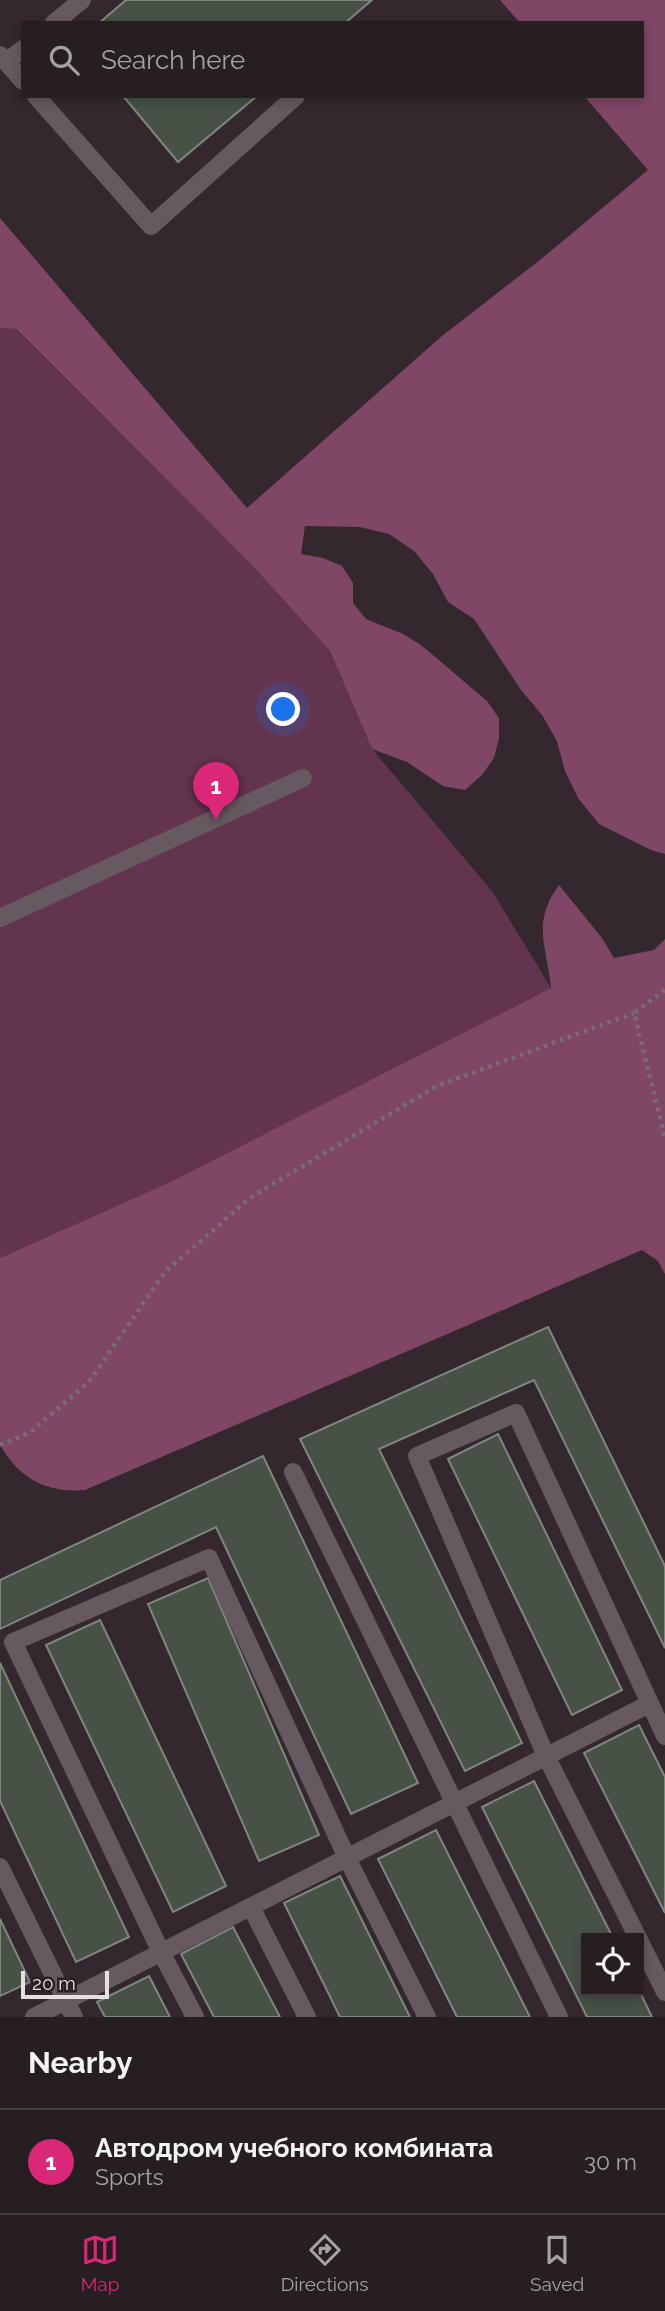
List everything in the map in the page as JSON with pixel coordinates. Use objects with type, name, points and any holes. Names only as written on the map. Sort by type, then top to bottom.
[{"type":"lane","points":[[56,21],[82,0]]},
{"type":"lane","points":[[21,50],[3,59],[21,79]]},
{"type":"lane","points":[[38,98],[151,226],[294,98]]},
{"type":"lane","points":[[0,918],[303,778]]},
{"type":"lane","points":[[635,1933],[546,1756],[416,1456],[516,1413],[665,1736]]},
{"type":"lane","points":[[293,1472],[559,2017]]},
{"type":"lane","points":[[195,2017],[161,1952],[13,1642],[209,1558],[347,1858],[428,2017]]},
{"type":"lane","points":[[34,2017],[69,2009],[161,1952],[649,1704]]},
{"type":"lane","points":[[0,1867],[69,2009]]},
{"type":"lane","points":[[251,1907],[307,2017]]},
{"type":"lane","points":[[644,1951],[665,1992]]},
{"type":"path","points":[[0,1445],[29,1433],[89,1382],[165,1272],[251,1197],[437,1086],[634,1013],[665,990]]},
{"type":"path","points":[[634,1013],[665,1138]]},
{"type":"shaded area","points":[[500,0],[665,0],[665,854],[651,850],[599,824],[578,798],[565,771],[557,741],[542,715],[521,690],[474,619],[448,602],[433,574],[414,551],[389,534],[360,527],[305,526],[301,554],[323,558],[342,566],[353,583],[353,603],[366,619],[403,634],[421,645],[487,701],[499,718],[499,738],[494,758],[482,775],[465,790],[443,786],[407,762],[372,749],[330,651],[250,563],[16,329],[0,328],[0,218],[247,508],[442,336],[540,260],[648,170],[586,98],[644,98],[644,21],[518,21]]},
{"type":"shaded area","points":[[0,328],[15,329],[250,563],[330,651],[372,749],[492,891],[551,988],[170,1182],[0,1258]]},
{"type":"shaded area","points":[[559,885],[602,938],[614,958],[654,950],[665,939],[665,1274],[658,1261],[642,1250],[85,1490],[46,1486],[16,1467],[0,1445],[0,1258],[170,1182],[551,988],[543,923],[550,899]]},
{"type":"building","points":[[126,0],[372,0],[347,21],[101,21]]},
{"type":"building","points":[[125,98],[255,98],[178,162]]},
{"type":"building","points":[[548,1327],[665,1566],[665,1648],[534,1380],[379,1449],[522,1743],[465,1771],[300,1439]]},
{"type":"building","points":[[498,1434],[622,1690],[572,1715],[448,1459]]},
{"type":"building","points":[[263,1456],[418,1783],[351,1814],[216,1527],[0,1629],[0,1580]]},
{"type":"building","points":[[208,1578],[319,1835],[259,1861],[148,1604]]},
{"type":"building","points":[[100,1620],[226,1886],[173,1912],[46,1645]]},
{"type":"building","points":[[0,1663],[129,1937],[76,1962],[0,1801]]},
{"type":"building","points":[[639,1725],[665,1777],[665,1913],[584,1753]]},
{"type":"building","points":[[534,1781],[610,1933],[581,1933],[581,1996],[642,1996],[652,2017],[587,2017],[482,1807]]},
{"type":"building","points":[[436,1830],[530,2017],[457,2017],[378,1859]]},
{"type":"building","points":[[340,1876],[410,2017],[340,2017],[284,1903]]},
{"type":"building","points":[[0,1919],[30,1982],[0,1996]]},
{"type":"building","points":[[233,1927],[280,2017],[214,2017],[181,1954]]},
{"type":"building","points":[[149,1976],[170,2017],[105,2017],[97,2002]]},
{"type":"place","name":"Автодром учебного комбината","points":[[216,820]]}]
